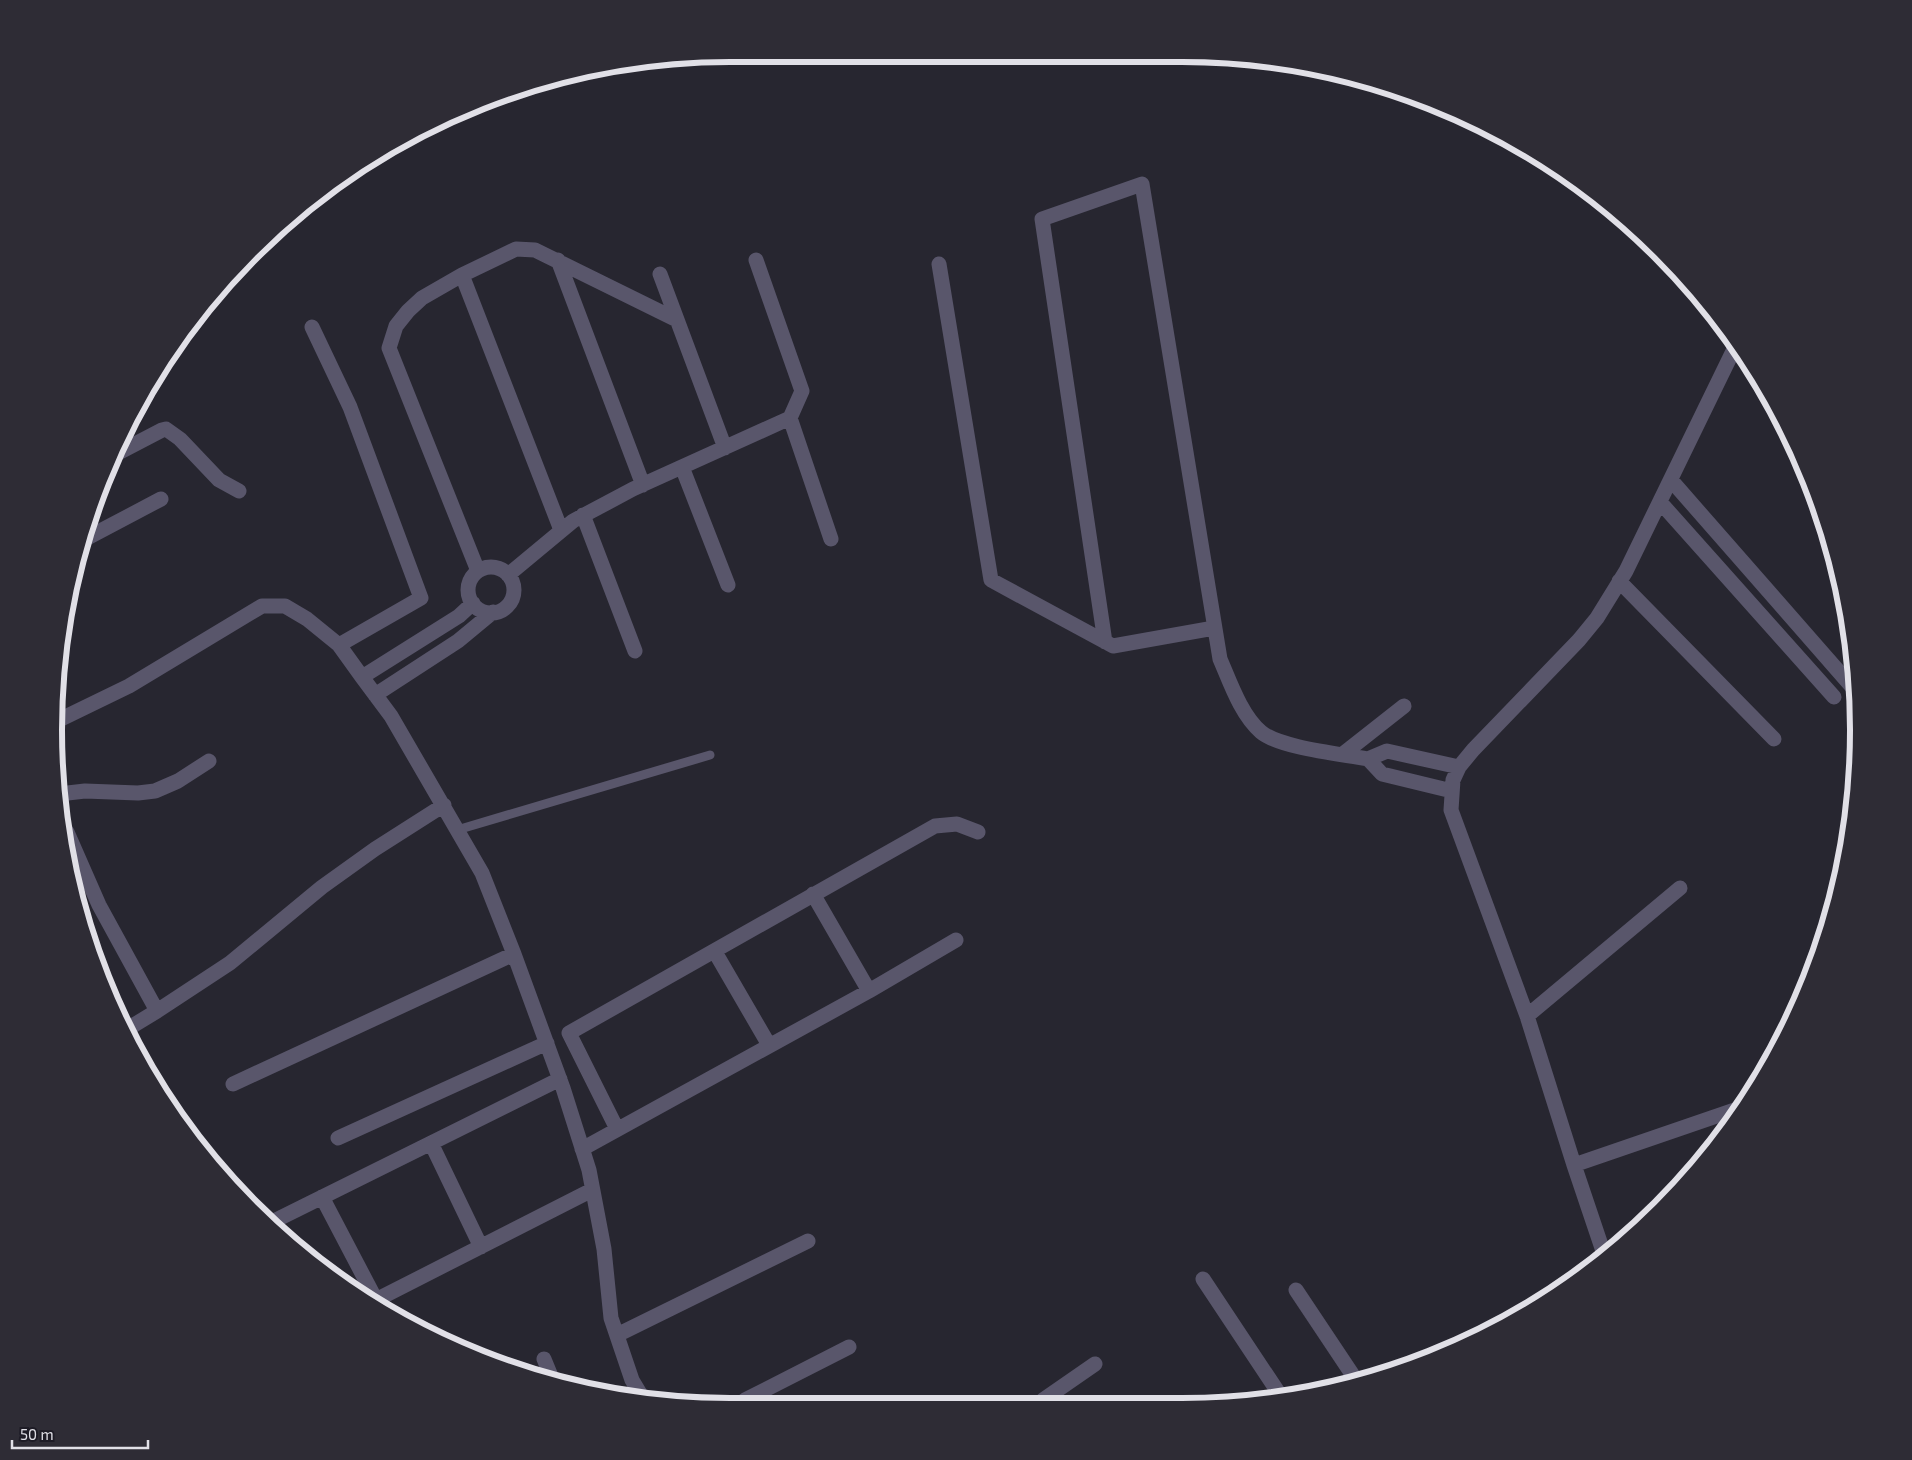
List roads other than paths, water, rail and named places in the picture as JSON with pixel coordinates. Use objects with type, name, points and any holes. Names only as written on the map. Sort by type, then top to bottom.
[{"type":"street","points":[[1105,642],[1042,218],[1142,184],[1214,628],[1220,659],[1242,707],[1261,732],[1279,743],[1368,759],[1382,774],[1452,792]]},
{"type":"street","points":[[478,571],[390,348],[396,326],[422,298],[462,275],[516,249],[535,250],[558,260],[677,320]]},
{"type":"street","points":[[558,260],[643,485]]},
{"type":"street","points":[[508,575],[561,530],[583,515],[643,485],[790,418],[802,391],[756,260]]},
{"type":"street","points":[[939,264],[990,580],[1113,646],[1214,628]]},
{"type":"street","points":[[660,274],[725,448]]},
{"type":"street","points":[[462,275],[561,530]]},
{"type":"street","points":[[312,327],[350,407],[421,598],[338,644]]},
{"type":"street","points":[[1602,1248],[1527,1016],[1452,810],[1453,780],[1473,750],[1579,640],[1597,618],[1620,581],[1672,480],[1732,353]]},
{"type":"street","points":[[790,418],[831,539]]},
{"type":"street","points":[[125,449],[166,429],[180,439],[219,480],[239,491]]},
{"type":"street","points":[[682,467],[728,585]]},
{"type":"street","points":[[1672,480],[1848,682]]},
{"type":"street","points":[[92,536],[161,499]]},
{"type":"street","points":[[1660,502],[1834,697]]},
{"type":"street","points":[[583,515],[635,651]]},
{"type":"street","points":[[376,695],[458,641],[493,612],[507,606],[511,600],[513,585],[508,575],[499,568],[492,567],[478,571],[473,576],[468,589],[473,603],[478,608],[485,612],[493,612]]},
{"type":"street","points":[[1620,581],[1774,739]]},
{"type":"street","points":[[362,677],[459,616],[473,603]]},
{"type":"street","points":[[63,718],[129,686],[262,606],[285,606],[307,619],[338,644],[390,716],[444,805],[482,873],[560,1079],[582,1149],[604,1249],[611,1318],[632,1380],[639,1391]]},
{"type":"street","points":[[1343,754],[1404,706]]},
{"type":"street","points":[[1368,759],[1387,750],[1460,767]]},
{"type":"street","points":[[66,793],[138,793],[155,791],[178,780],[209,761]]},
{"type":"street","points":[[132,1026],[230,963],[322,887],[375,849],[444,805]]},
{"type":"street","points":[[617,1129],[569,1033],[935,826],[957,824],[978,832]]},
{"type":"street","points":[[73,845],[98,905],[157,1011]]},
{"type":"street","points":[[1527,1016],[1680,888]]},
{"type":"street","points":[[813,894],[869,990]]},
{"type":"street","points":[[582,1149],[956,940]]},
{"type":"street","points":[[715,952],[769,1045]]},
{"type":"street","points":[[233,1084],[514,954]]},
{"type":"street","points":[[338,1138],[546,1043]]},
{"type":"street","points":[[277,1220],[560,1079]]},
{"type":"street","points":[[1574,1165],[1729,1112]]},
{"type":"street","points":[[431,1143],[481,1246]]},
{"type":"street","points":[[380,1298],[592,1190]]},
{"type":"street","points":[[322,1197],[369,1291]]},
{"type":"street","points":[[617,1335],[808,1241]]},
{"type":"street","points":[[1203,1279],[1277,1391]]},
{"type":"street","points":[[1296,1290],[1353,1375]]},
{"type":"street","points":[[749,1398],[849,1347]]},
{"type":"street","points":[[544,1359],[550,1373]]},
{"type":"street","points":[[1046,1398],[1095,1364]]},
{"type":"lane","points":[[457,830],[710,755]]}]
